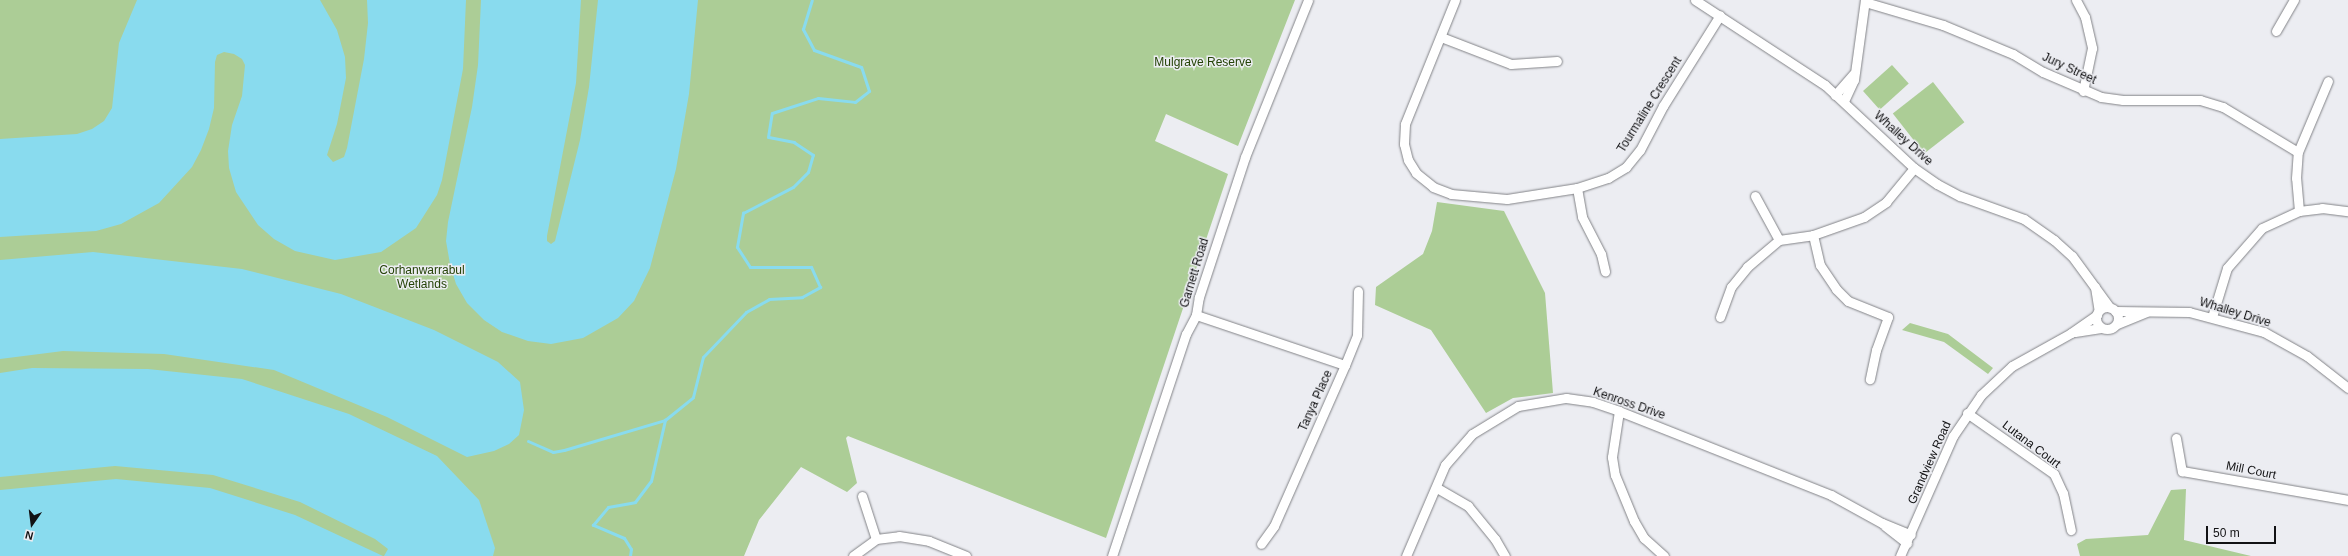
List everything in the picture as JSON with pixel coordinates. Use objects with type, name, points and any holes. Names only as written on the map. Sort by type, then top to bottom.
[{"type":"street","name":"Garnett Road","points":[[1112,556],[1186,334],[1196,315],[1199,297],[1246,157],[1308,0]]},
{"type":"street","name":"Tourmaline Crescent","points":[[1455,0],[1405,124],[1404,144],[1408,160],[1416,173],[1433,187],[1452,194],[1508,199],[1577,188],[1608,178],[1626,167],[1640,150],[1663,106],[1720,15]]},
{"type":"street","name":"Whalley Drive","points":[[1695,0],[1720,15],[1844,101],[1914,168],[1960,196],[2024,219],[2054,240],[2072,256],[2094,287],[2101,292],[2113,310],[2189,312],[2212,316],[2264,332],[2307,356],[2348,388]]},
{"type":"street","points":[[2076,0],[2085,17],[2092,48],[2083,91]]},
{"type":"street","points":[[2276,31],[2294,0]]},
{"type":"street","points":[[1844,101],[1854,80],[1865,4]]},
{"type":"street","name":"Jury Street","points":[[1865,4],[1943,25],[2013,54],[2083,91],[2123,100],[2200,100],[2223,107],[2298,152]]},
{"type":"street","points":[[1441,36],[1511,64],[1557,61]]},
{"type":"street","points":[[1836,95],[1855,72]]},
{"type":"street","points":[[2299,211],[2296,178],[2298,152],[2328,81]]},
{"type":"street","points":[[1720,317],[1731,287],[1747,267],[1778,240],[1813,235],[1864,217],[1886,202],[1914,168]]},
{"type":"street","points":[[1577,188],[1582,217],[1601,254],[1606,272]]},
{"type":"street","points":[[1755,196],[1778,240]]},
{"type":"street","points":[[2212,316],[2227,268],[2236,255],[2262,228],[2299,211],[2322,208],[2348,211]]},
{"type":"street","points":[[1813,235],[1820,265],[1836,289],[1848,301],[1888,317],[1876,350],[1870,379]]},
{"type":"street","name":"Whalley Drive","points":[[2094,287],[2098,313]]},
{"type":"street","points":[[1345,365],[1358,335],[1358,291]]},
{"type":"street","points":[[2113,310],[2118,317],[2117,324],[2108,329],[2101,328],[2096,321],[2098,313],[2113,310]]},
{"type":"street","name":"Whalley Drive","points":[[2117,324],[2147,312]]},
{"type":"street","name":"Grandview Road","points":[[1900,556],[1909,539],[1951,442],[1967,413],[1981,395],[2012,366],[2071,333],[2098,313]]},
{"type":"street","name":"Tanya Place","points":[[1196,315],[1345,365],[1274,526],[1261,544]]},
{"type":"street","name":"Grandview Road","points":[[2071,333],[2101,328]]},
{"type":"street","name":"Kenross Drive","points":[[1406,556],[1437,488],[1445,465],[1472,434],[1518,406],[1566,398],[1593,402],[1619,411],[1831,495],[1909,539]]},
{"type":"street","points":[[1619,411],[1612,457],[1614,475],[1634,521],[1644,538],[1664,556]]},
{"type":"street","name":"Lutana Court","points":[[1967,413],[2054,474],[2063,493],[2071,530]]},
{"type":"street","name":"Mill Court","points":[[2176,438],[2182,471],[2348,500]]},
{"type":"street","points":[[1437,488],[1468,506],[1495,539],[1505,556]]},
{"type":"street","points":[[862,496],[876,539]]},
{"type":"street","points":[[853,556],[876,539],[914,537],[966,556]]},
{"type":"green space","name":"Corhanwarrabul Wetlands","points":[[0,0],[1295,0],[1238,146],[1166,114],[1155,141],[1228,174],[1106,538],[848,436],[846,438],[857,483],[847,492],[801,467],[759,520],[744,556],[0,556]]},
{"type":"green space","points":[[1892,65],[1909,84],[1880,110],[1863,91]]},
{"type":"green space","points":[[1933,82],[1964,122],[1924,154],[1893,113]]},
{"type":"green space","points":[[1437,202],[1504,211],[1545,293],[1553,393],[1513,398],[1486,413],[1431,330],[1375,305],[1376,287],[1423,254],[1432,231]]},
{"type":"green space","points":[[1910,323],[1948,334],[1993,368],[1988,374],[1944,342],[1902,330]]},
{"type":"green space","points":[[2186,489],[2184,540],[2251,556],[2080,556],[2077,544],[2086,539],[2148,535],[2171,490]]},
{"type":"water","points":[[137,0],[320,0],[337,30],[345,57],[346,78],[337,124],[327,155],[333,162],[344,157],[347,148],[364,59],[368,23],[367,0],[466,0],[463,69],[442,180],[437,195],[416,228],[381,252],[335,260],[295,251],[274,239],[258,225],[236,192],[229,168],[228,151],[232,125],[242,96],[245,65],[242,59],[234,54],[224,52],[217,55],[215,62],[214,108],[209,129],[201,150],[192,167],[159,203],[121,224],[96,231],[0,237],[0,139],[77,134],[92,129],[104,121],[112,108],[119,43]]},
{"type":"water","points":[[481,0],[581,0],[576,83],[547,236],[547,241],[551,244],[555,241],[580,140],[589,87],[598,0],[698,0],[689,94],[676,169],[650,268],[634,301],[618,318],[583,338],[551,344],[528,341],[502,332],[484,320],[467,303],[456,284],[450,264],[446,241],[448,222],[472,107],[478,65]]},
{"type":"water","points":[[93,252],[242,269],[341,294],[434,330],[498,362],[520,382],[524,410],[519,435],[509,444],[494,451],[467,457],[387,417],[274,370],[164,354],[63,351],[0,359],[0,260]]},
{"type":"water","points":[[32,368],[148,369],[242,379],[349,414],[437,456],[479,500],[495,548],[493,556],[384,556],[388,549],[375,539],[300,502],[213,475],[115,466],[0,477],[0,373]]},
{"type":"water","points":[[116,479],[210,488],[295,515],[383,556],[0,556],[0,490]]},
{"type":"waterway","points":[[630,556],[631,549],[624,538],[593,525],[608,507],[635,502],[651,481],[665,420],[693,397],[703,357],[746,312],[769,299],[802,297],[820,287],[811,267],[750,267],[737,247],[743,213],[793,187],[808,172],[813,155],[794,142],[768,137],[772,113],[818,98],[855,102],[869,91],[861,67],[814,50],[803,29],[812,0]]},
{"type":"waterway","points":[[528,441],[553,452],[665,420]]},
{"type":"park label","name":"Mulgrave Reserve","points":[[1203,63]]}]
